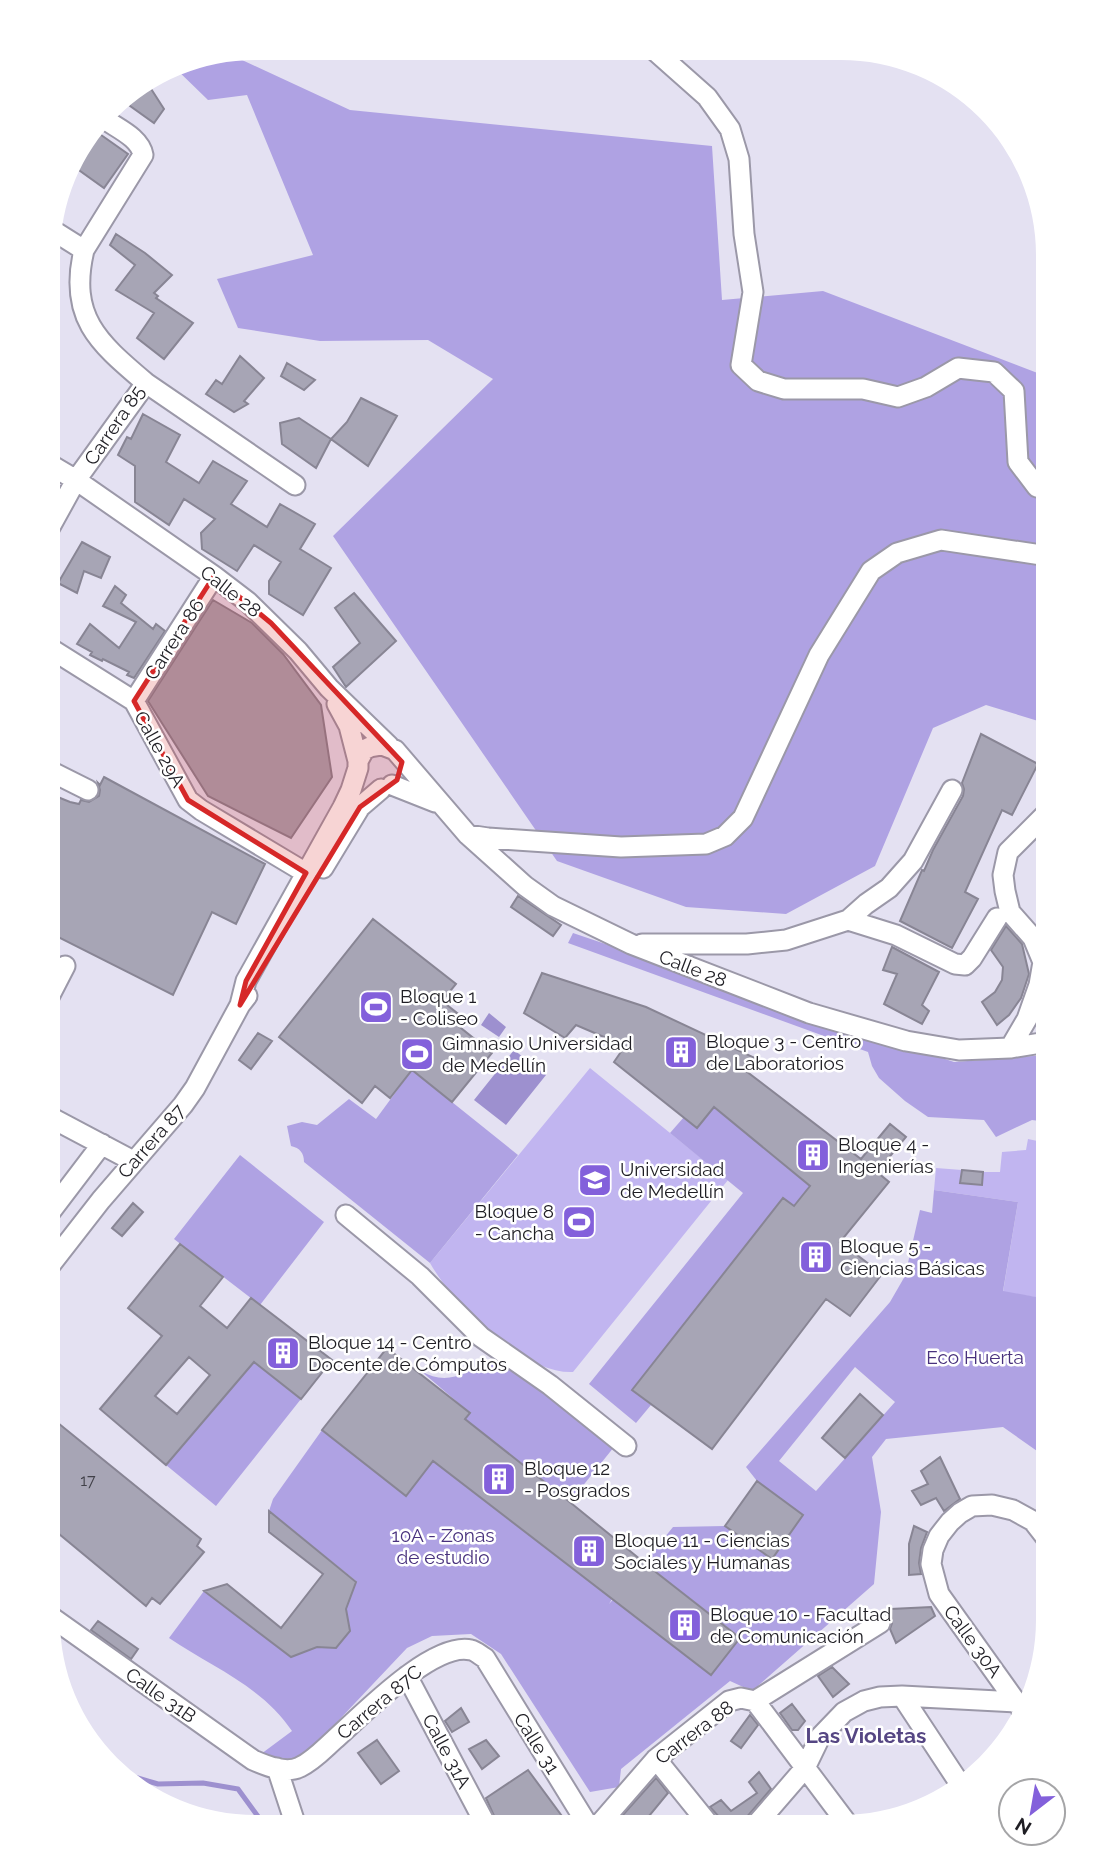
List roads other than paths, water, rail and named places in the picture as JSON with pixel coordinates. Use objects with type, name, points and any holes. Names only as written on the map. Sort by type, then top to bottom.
[{"type":"street","points":[[665,60],[707,97],[730,128],[740,159],[744,234],[753,292],[741,365],[758,381],[784,389],[863,389],[898,397],[926,387],[958,368],[994,372],[1014,391],[1018,461],[1036,484]]},
{"type":"street","points":[[61,235],[84,250],[143,155],[138,143],[111,124]]},
{"type":"street","name":"Carrera 85","points":[[60,509],[76,480],[146,383],[117,359],[97,338],[87,322],[80,279],[84,250]]},
{"type":"street","points":[[146,383],[295,485]]},
{"type":"street","name":"Calle 28","points":[[60,471],[248,602],[298,651],[329,688],[394,751],[468,835],[553,906],[631,944],[809,1013],[875,1033],[959,1049],[1010,1048],[1035,1044]]},
{"type":"street","points":[[468,835],[621,847],[706,844],[725,836],[743,818],[819,655],[871,571],[897,553],[941,540],[1036,554]]},
{"type":"street","name":"Carrera 86","points":[[134,701],[214,576]]},
{"type":"street","name":"Calle 29A","points":[[60,655],[134,701],[188,800],[306,873]]},
{"type":"street","points":[[329,688],[349,726],[363,781],[374,788],[387,787],[432,801],[447,811]]},
{"type":"street","points":[[358,765],[365,750],[370,747],[382,745],[394,751],[402,768],[397,780],[387,787]]},
{"type":"street","name":"Carrera 87","points":[[240,1005],[246,981],[343,807],[358,765]]},
{"type":"street","points":[[60,776],[88,790]]},
{"type":"street","name":"Carrera 87","points":[[60,1253],[195,1088],[240,1005],[256,986],[360,807],[387,787]]},
{"type":"street","points":[[631,944],[747,944],[786,940],[848,920],[889,888],[913,861],[952,790]]},
{"type":"street","points":[[1036,824],[1008,852],[1003,875],[1010,912],[1036,944]]},
{"type":"street","points":[[848,920],[896,935],[955,964],[965,965],[997,918]]},
{"type":"street","points":[[60,976],[65,966]]},
{"type":"street","points":[[1010,1048],[1027,1019],[1035,995]]},
{"type":"street","points":[[60,1122],[134,1161]]},
{"type":"street","points":[[60,1199],[102,1144]]},
{"type":"street","points":[[346,1215],[421,1276],[481,1337],[559,1391],[626,1446]]},
{"type":"street","name":"Calle 30A","points":[[1017,1702],[939,1594],[931,1564],[939,1536],[960,1513],[972,1506],[992,1505],[1013,1510],[1035,1524]]},
{"type":"street","name":"Calle 31B","points":[[60,1623],[253,1760],[277,1769]]},
{"type":"street","name":"Carrera 88","points":[[607,1815],[656,1759],[729,1701],[741,1698],[755,1701],[880,1623]]},
{"type":"street","name":"Carrera 87C","points":[[277,1769],[299,1768],[315,1757],[407,1676],[439,1655],[457,1650],[472,1650],[485,1658]]},
{"type":"street","name":"Calle 31","points":[[485,1658],[582,1815]]},
{"type":"street","name":"Calle 31A","points":[[407,1676],[481,1815]]},
{"type":"street","points":[[902,1696],[955,1778]]},
{"type":"street","points":[[765,1815],[805,1768],[820,1737],[844,1712],[864,1701],[902,1696],[1015,1706]]},
{"type":"street","points":[[755,1701],[841,1815]]},
{"type":"street","points":[[656,1759],[701,1815]]},
{"type":"street","points":[[277,1769],[292,1815]]},
{"type":"waterway","points":[[143,1779],[158,1784],[203,1783],[238,1789],[257,1815]]},
{"type":"place","name":"Bloque 1 - Coliseo","points":[[376,1007]]},
{"type":"place","name":"Bloque 3 - Centro de Laboratorios","points":[[681,1052]]},
{"type":"place","name":"Gimnasio Universidad de Medellín","points":[[417,1054]]},
{"type":"place","name":"Bloque 4 - Ingenierías","points":[[813,1155]]},
{"type":"place","name":"Universidad de Medellín","points":[[595,1180]]},
{"type":"place","name":"Bloque 8 - Cancha","points":[[579,1222]]},
{"type":"place","name":"Bloque 5 - Ciencias Básicas","points":[[816,1257]]},
{"type":"place","name":"Bloque 14 - Centro Docente de Cómputos","points":[[283,1353]]},
{"type":"place","name":"Bloque 12 - Posgrados","points":[[499,1479]]},
{"type":"place","name":"Bloque 11 - Ciencias Sociales y Humanas","points":[[589,1551]]},
{"type":"place","name":"Bloque 10 - Facultad de Comunicación","points":[[685,1625]]},
{"type":"district","name":"Las Violetas","points":[[866,1736]]},
{"type":"park label","name":"Eco Huerta","points":[[975,1357]]},
{"type":"park label","name":"10A - Zonas de estudio","points":[[443,1546]]}]
